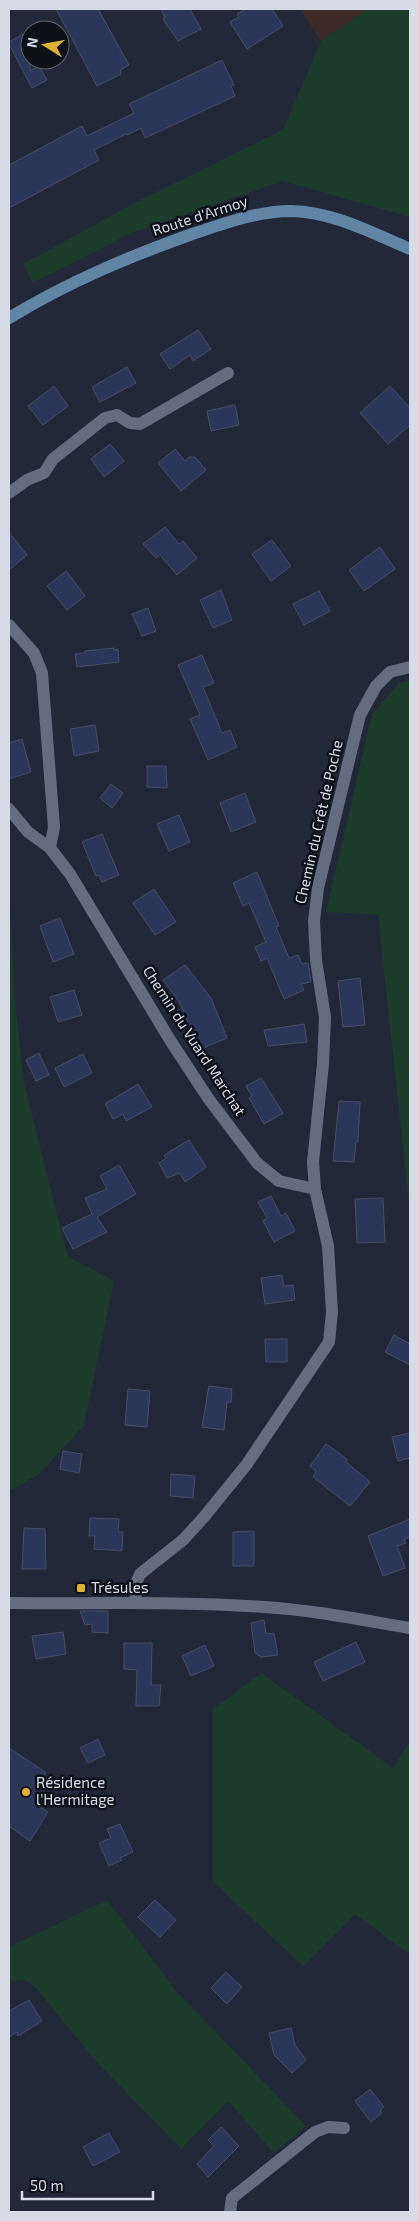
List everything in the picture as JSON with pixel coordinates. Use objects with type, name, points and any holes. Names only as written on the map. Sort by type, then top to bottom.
[{"type":"main road","name":"Route d'Armoy","points":[[9,318],[60,289],[101,269],[227,223],[270,212],[292,211],[336,218],[410,249]]},
{"type":"street","points":[[9,493],[27,480],[44,473],[53,459],[105,418],[117,415],[130,423],[140,424],[228,373]]},
{"type":"street","points":[[9,625],[34,654],[42,673],[54,827],[50,848]]},
{"type":"street","name":"Chemin du Crêt de Poche","points":[[315,1189],[313,1162],[323,1064],[325,1017],[316,960],[314,921],[318,888],[360,715],[376,686],[390,672],[410,666]]},
{"type":"street","name":"Chemin du Vuard Marchat","points":[[9,809],[28,832],[50,848],[70,874],[170,1040],[208,1098],[257,1163],[279,1181],[315,1189]]},
{"type":"street","points":[[135,1603],[137,1580],[140,1574],[183,1540],[204,1517],[247,1464],[329,1342],[332,1312],[328,1246],[315,1189]]},
{"type":"street","points":[[9,1603],[135,1603],[290,1609],[410,1628]]},
{"type":"street","points":[[230,2212],[232,2198],[315,2132],[328,2127],[344,2128]]},
{"type":"shaded area","points":[[300,9],[368,9],[321,41]]},
{"type":"green space","points":[[368,9],[410,9],[410,217],[282,181],[131,233],[33,283],[23,264],[140,200],[283,130],[321,41]]},
{"type":"green space","points":[[410,680],[410,1213],[378,915],[326,912],[372,714],[399,683]]},
{"type":"green space","points":[[9,887],[15,1001],[24,1083],[68,1257],[114,1281],[84,1425],[39,1474],[9,1491]]},
{"type":"green space","points":[[261,1673],[393,1768],[410,1741],[410,1955],[355,1914],[303,1966],[213,1882],[213,1709]]},
{"type":"green space","points":[[107,1900],[176,1991],[306,2126],[274,2153],[228,2101],[181,2149],[93,2058],[36,1988],[24,1980],[9,1982],[9,1947]]},
{"type":"building","points":[[56,9],[98,9],[129,65],[120,70],[121,74],[97,86],[70,35],[70,20],[62,20]]},
{"type":"building","points":[[161,9],[190,9],[201,29],[178,41],[163,19],[165,18]]},
{"type":"building","points":[[246,9],[272,9],[283,26],[247,49],[230,22],[239,17],[237,14]]},
{"type":"building","points":[[20,36],[20,65],[9,44],[9,42]]},
{"type":"building","points":[[222,60],[234,85],[231,86],[235,96],[145,138],[141,128],[126,134],[94,150],[99,160],[9,208],[9,165],[82,126],[87,136],[134,113],[129,104]]},
{"type":"building","points":[[23,70],[41,70],[47,80],[32,88]]},
{"type":"building","points":[[198,330],[211,349],[193,361],[190,355],[170,369],[160,354]]},
{"type":"building","points":[[127,367],[136,383],[100,402],[92,387]]},
{"type":"building","points":[[54,386],[68,406],[43,425],[28,406]]},
{"type":"building","points":[[390,386],[410,408],[410,425],[388,444],[360,413]]},
{"type":"building","points":[[235,405],[239,425],[211,431],[207,411]]},
{"type":"building","points":[[110,444],[124,461],[104,477],[91,459]]},
{"type":"building","points":[[175,449],[185,461],[189,457],[195,457],[206,470],[181,491],[158,463]]},
{"type":"building","points":[[165,527],[179,544],[183,541],[197,558],[177,575],[160,555],[156,558],[143,544]]},
{"type":"building","points":[[9,532],[27,555],[9,570]]},
{"type":"building","points":[[272,540],[291,566],[271,581],[252,554]]},
{"type":"building","points":[[380,547],[395,569],[364,591],[349,570]]},
{"type":"building","points":[[66,571],[85,596],[67,610],[47,586]]},
{"type":"building","points":[[221,590],[232,620],[213,628],[200,600]]},
{"type":"building","points":[[319,591],[330,611],[304,625],[293,604]]},
{"type":"building","points":[[148,608],[156,631],[142,636],[132,614]]},
{"type":"building","points":[[114,648],[114,650],[118,649],[119,662],[77,667],[75,654]]},
{"type":"building","points":[[202,655],[214,683],[203,687],[222,733],[230,730],[237,747],[208,760],[190,719],[200,715],[178,665]]},
{"type":"building","points":[[95,725],[99,751],[74,756],[70,729]]},
{"type":"building","points":[[22,739],[31,772],[9,779],[9,743]]},
{"type":"building","points":[[147,766],[166,766],[167,788],[147,787]]},
{"type":"building","points":[[111,784],[123,793],[112,808],[100,798]]},
{"type":"building","points":[[245,793],[256,822],[231,832],[220,803]]},
{"type":"building","points":[[179,815],[190,842],[169,851],[157,824]]},
{"type":"building","points":[[102,834],[119,875],[102,882],[99,875],[96,876],[82,842]]},
{"type":"building","points":[[257,872],[279,926],[276,927],[289,958],[298,955],[302,964],[308,963],[311,982],[301,984],[304,990],[284,999],[267,958],[261,961],[255,947],[266,942],[249,903],[243,906],[233,883]]},
{"type":"building","points":[[154,889],[176,922],[155,935],[133,903]]},
{"type":"building","points":[[60,918],[74,954],[53,962],[40,926]]},
{"type":"building","points":[[185,965],[211,998],[227,1038],[199,1050],[180,1003],[163,980]]},
{"type":"building","points":[[360,978],[365,1025],[343,1027],[338,981]]},
{"type":"building","points":[[74,990],[82,1015],[58,1022],[50,997]]},
{"type":"building","points":[[304,1024],[307,1042],[268,1046],[264,1030]]},
{"type":"building","points":[[39,1053],[49,1075],[36,1081],[26,1060]]},
{"type":"building","points":[[83,1054],[92,1073],[64,1087],[55,1068]]},
{"type":"building","points":[[261,1078],[283,1113],[264,1124],[249,1098],[252,1096],[246,1086]]},
{"type":"building","points":[[138,1084],[152,1107],[126,1121],[123,1114],[113,1119],[105,1104]]},
{"type":"building","points":[[339,1101],[360,1102],[358,1142],[356,1142],[354,1162],[333,1161]]},
{"type":"building","points":[[189,1140],[206,1167],[185,1182],[180,1173],[167,1178],[159,1163],[166,1158],[164,1155]]},
{"type":"building","points":[[119,1165],[136,1194],[97,1217],[107,1232],[73,1249],[62,1228],[92,1214],[85,1198],[107,1189],[100,1176]]},
{"type":"building","points":[[271,1196],[281,1216],[286,1213],[295,1231],[274,1242],[263,1221],[267,1218],[258,1202]]},
{"type":"building","points":[[383,1198],[385,1242],[357,1243],[355,1199]]},
{"type":"building","points":[[282,1275],[284,1286],[293,1285],[295,1300],[265,1304],[261,1278]]},
{"type":"building","points":[[394,1335],[410,1344],[410,1365],[385,1352]]},
{"type":"building","points":[[265,1339],[287,1339],[287,1362],[266,1362]]},
{"type":"building","points":[[209,1386],[232,1389],[231,1402],[227,1402],[224,1430],[202,1427]]},
{"type":"building","points":[[128,1389],[150,1391],[147,1427],[125,1425]]},
{"type":"building","points":[[410,1433],[410,1458],[398,1461],[392,1437]]},
{"type":"building","points":[[326,1444],[347,1459],[346,1462],[370,1482],[350,1506],[313,1477],[316,1471],[310,1466]]},
{"type":"building","points":[[63,1451],[82,1454],[79,1473],[60,1469]]},
{"type":"building","points":[[171,1474],[195,1476],[193,1498],[170,1496]]},
{"type":"building","points":[[90,1518],[119,1519],[118,1532],[123,1532],[122,1551],[94,1549],[95,1536],[89,1536]]},
{"type":"building","points":[[410,1519],[410,1537],[404,1539],[406,1543],[397,1546],[405,1568],[383,1576],[368,1536]]},
{"type":"building","points":[[24,1528],[45,1529],[46,1569],[22,1569]]},
{"type":"building","points":[[254,1531],[254,1566],[233,1566],[233,1532]]},
{"type":"building","points":[[80,1611],[108,1611],[108,1633],[92,1632],[92,1624],[85,1625]]},
{"type":"building","points":[[264,1620],[266,1634],[274,1633],[278,1655],[261,1657],[255,1653],[251,1623]]},
{"type":"building","points":[[63,1632],[66,1654],[36,1659],[32,1636]]},
{"type":"building","points":[[356,1642],[365,1662],[323,1681],[314,1662]]},
{"type":"building","points":[[124,1643],[152,1643],[151,1685],[161,1685],[159,1706],[136,1706],[137,1670],[124,1669]]},
{"type":"building","points":[[205,1645],[214,1666],[191,1676],[182,1656]]},
{"type":"building","points":[[98,1739],[105,1755],[88,1763],[80,1748]]},
{"type":"building","name":"Résidence l'Hermitage","points":[[9,1748],[45,1772],[45,1777],[51,1780],[36,1804],[48,1812],[30,1841],[9,1826]]},
{"type":"building","points":[[120,1824],[133,1852],[109,1866],[99,1843],[111,1838],[107,1829]]},
{"type":"building","points":[[155,1900],[176,1920],[160,1937],[138,1917]]},
{"type":"building","points":[[226,1972],[242,1987],[227,2004],[211,1988]]},
{"type":"building","points":[[29,2000],[42,2021],[18,2036],[17,2032],[9,2037],[9,2011]]},
{"type":"building","points":[[291,2028],[295,2045],[306,2060],[292,2073],[274,2055],[269,2033]]},
{"type":"building","points":[[370,2089],[384,2107],[380,2111],[382,2113],[371,2122],[355,2101]]},
{"type":"building","points":[[221,2127],[239,2146],[208,2177],[197,2164],[214,2146],[208,2140]]},
{"type":"building","points":[[109,2133],[120,2152],[93,2166],[83,2147]]},
{"type":"place","name":"Trésules","points":[[81,1588]]},
{"type":"place","name":"Résidence l'Hermitage","points":[[26,1792]]}]
